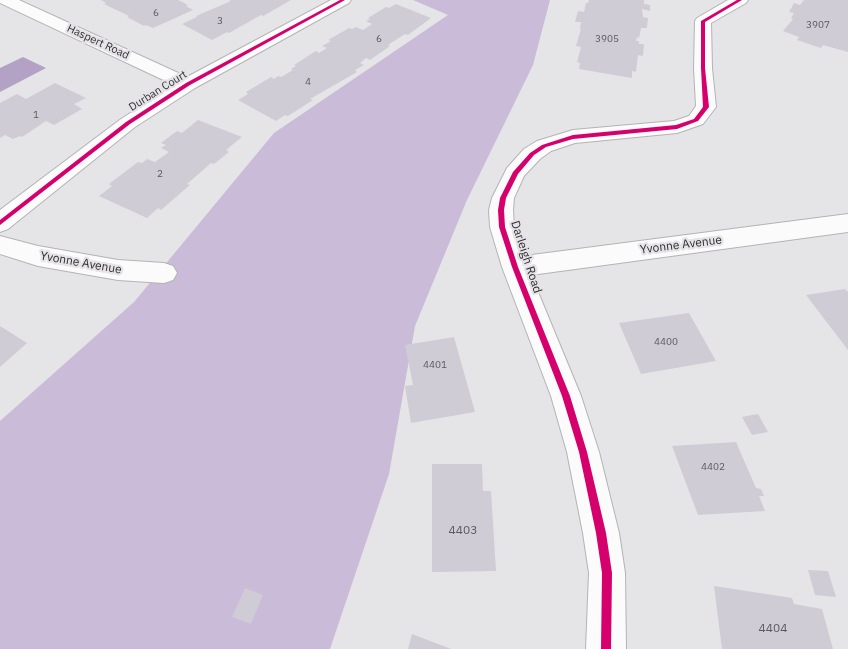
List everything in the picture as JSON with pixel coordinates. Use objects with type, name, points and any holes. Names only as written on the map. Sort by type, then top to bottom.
[{"type":"street","name":"Durban Court","points":[[0,224],[128,123],[188,84],[343,0]]},
{"type":"street","name":"Darleigh Road","points":[[606,649],[607,573],[593,495],[583,452],[566,396],[515,267],[502,227],[501,210],[503,198],[515,173],[532,154],[559,140],[573,136],[677,128],[696,120],[706,107],[702,14],[740,0]]},
{"type":"street","name":"Haspert Road","points":[[18,2],[188,84]]},
{"type":"street","points":[[0,14],[18,2]]},
{"type":"street","name":"Yvonne Avenue","points":[[515,267],[848,224]]},
{"type":"street","name":"Yvonne Avenue","points":[[0,244],[38,256],[109,268],[164,273]]},
{"type":"shaded area","points":[[413,0],[550,0],[533,65],[467,200],[415,326],[389,474],[330,649],[0,649],[0,421],[134,302],[274,133],[448,15]]},
{"type":"shaded area","points":[[23,57],[46,68],[0,92],[0,68]]},
{"type":"building","points":[[101,0],[178,0],[193,10],[153,28],[144,26],[127,17],[129,16],[104,4],[106,3]]},
{"type":"building","points":[[229,0],[291,0],[263,16],[261,15],[212,40],[182,24],[231,1]]},
{"type":"building","points":[[589,0],[644,0],[644,4],[650,5],[650,11],[642,9],[643,17],[648,18],[647,28],[641,28],[639,38],[637,37],[636,41],[639,41],[639,44],[644,44],[643,56],[638,55],[636,72],[632,71],[632,78],[579,69],[580,63],[577,62],[581,47],[576,46],[581,22],[575,22],[578,11],[584,12],[586,3]]},
{"type":"building","points":[[804,0],[848,0],[848,52],[823,45],[821,48],[797,40],[799,37],[783,31],[793,19],[791,18],[794,13],[789,12],[794,3],[800,5]]},
{"type":"building","points":[[396,4],[431,18],[408,35],[405,34],[388,45],[390,46],[370,60],[366,58],[360,63],[364,65],[355,70],[357,72],[310,99],[313,100],[288,116],[285,115],[276,121],[238,100],[248,94],[246,92],[271,77],[274,79],[278,76],[281,77],[293,70],[291,69],[296,66],[294,65],[316,51],[319,53],[327,48],[322,46],[331,41],[328,40],[349,28],[356,27],[363,30],[372,24],[366,21],[370,19],[368,18],[386,7],[389,8]]},
{"type":"building","points":[[55,83],[86,98],[74,104],[82,109],[54,125],[46,121],[22,137],[13,139],[5,135],[0,138],[0,103],[17,94],[26,99]]},
{"type":"building","points":[[198,120],[242,137],[226,150],[229,152],[214,164],[211,163],[187,184],[190,185],[161,210],[158,208],[147,218],[99,196],[112,186],[109,184],[138,162],[142,163],[147,159],[155,162],[169,152],[161,148],[166,145],[161,143],[177,131],[182,133]]},
{"type":"building","points":[[845,289],[848,292],[848,350],[806,295]]},
{"type":"building","points":[[689,313],[716,361],[641,374],[619,323]]},
{"type":"building","points":[[0,326],[27,343],[0,367]]},
{"type":"building","points":[[454,337],[475,412],[411,423],[405,386],[413,385],[405,345]]},
{"type":"building","points":[[758,414],[768,432],[752,435],[742,417]]},
{"type":"building","points":[[736,442],[756,488],[761,489],[764,496],[759,496],[765,511],[698,515],[672,446]]},
{"type":"building","points":[[432,464],[482,464],[483,491],[491,491],[496,571],[432,572]]},
{"type":"building","points":[[808,570],[828,571],[836,597],[815,595]]},
{"type":"building","points":[[714,586],[792,598],[794,604],[822,609],[833,649],[722,649]]},
{"type":"building","points":[[245,588],[263,595],[251,624],[232,617]]},
{"type":"building","points":[[412,634],[451,649],[408,649]]},
{"type":"cycle path","points":[[0,223],[128,123],[188,84],[343,0]]},
{"type":"cycle path","points":[[606,649],[607,573],[601,533],[583,452],[566,396],[515,267],[502,227],[501,210],[503,198],[515,173],[532,154],[544,146],[573,137],[677,127],[696,120],[706,107],[703,68],[703,21],[740,0]]}]
